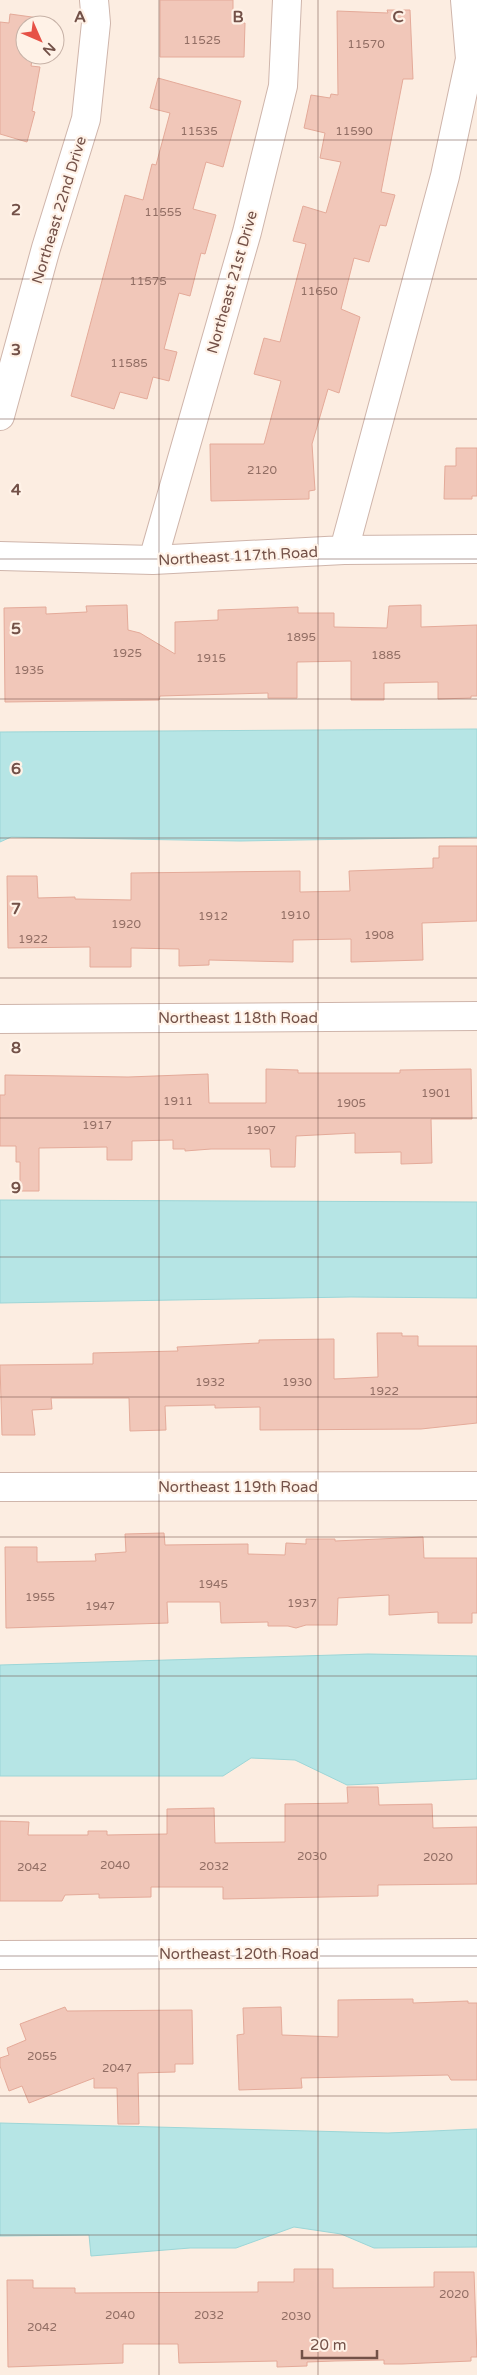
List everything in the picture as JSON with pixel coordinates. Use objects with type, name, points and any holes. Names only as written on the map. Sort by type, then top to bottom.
[{"type":"street","name":"Northeast 22nd Drive","points":[[0,416],[46,248],[86,119],[96,23],[94,0]]},
{"type":"street","name":"Northeast 21st Drive","points":[[153,560],[247,232],[283,86],[287,0]]},
{"type":"street","points":[[344,550],[451,149],[470,59],[465,0]]},
{"type":"street","name":"Northeast 117th Road","points":[[0,556],[153,560],[344,550],[477,548]]},
{"type":"street","name":"Northeast 118th Road","points":[[0,1019],[477,1016]]},
{"type":"street","name":"Northeast 119th Road","points":[[0,1488],[477,1486]]},
{"type":"street","name":"Northeast 120th Road","points":[[0,1955],[477,1953]]},
{"type":"water","points":[[477,729],[477,837],[240,841],[11,837],[0,842],[0,732]]},
{"type":"water","points":[[0,1200],[477,1202],[477,1298],[351,1297],[0,1303]]},
{"type":"water","points":[[368,1654],[477,1656],[477,1779],[347,1785],[295,1760],[251,1758],[223,1776],[0,1776],[0,1665]]},
{"type":"water","points":[[0,2123],[388,2133],[477,2129],[477,2247],[374,2248],[341,2234],[294,2227],[236,2248],[190,2248],[91,2256],[89,2235],[0,2236]]},
{"type":"building","points":[[160,0],[233,0],[233,23],[245,23],[244,57],[160,57]]},
{"type":"building","points":[[387,10],[410,10],[413,79],[403,79],[381,192],[395,195],[386,226],[380,225],[369,262],[354,258],[341,309],[360,317],[339,393],[328,389],[312,444],[315,490],[309,491],[309,499],[211,501],[210,444],[264,444],[281,381],[254,374],[264,338],[280,342],[306,244],[293,241],[303,206],[326,213],[341,162],[320,158],[325,133],[304,128],[311,95],[330,98],[331,94],[338,95],[337,11],[388,13]]},
{"type":"building","points":[[10,14],[17,15],[15,15],[15,65],[40,67],[32,111],[35,112],[27,142],[0,134],[0,22],[9,23]]},
{"type":"building","points":[[158,78],[241,101],[223,167],[206,162],[193,209],[216,215],[205,254],[201,253],[190,296],[179,293],[164,349],[177,352],[169,381],[153,377],[147,399],[120,392],[114,409],[71,396],[125,195],[143,200],[152,164],[156,165],[170,113],[150,108]]},
{"type":"building","points":[[456,448],[477,448],[477,496],[472,496],[472,499],[444,499],[445,466],[456,466]]},
{"type":"building","points":[[127,605],[128,630],[140,633],[175,654],[175,622],[218,620],[218,610],[298,607],[298,613],[334,613],[334,627],[387,628],[389,606],[421,605],[421,627],[477,625],[477,696],[471,696],[471,698],[438,699],[438,682],[384,683],[384,700],[351,700],[351,661],[297,662],[297,698],[268,698],[268,693],[160,696],[159,700],[5,702],[4,608],[46,607],[46,614],[87,612],[86,606]]},
{"type":"building","points":[[439,846],[477,846],[477,921],[422,923],[423,960],[351,962],[351,939],[293,940],[293,962],[209,960],[209,965],[179,966],[179,949],[131,948],[131,967],[90,967],[90,947],[8,948],[7,876],[37,876],[38,898],[75,897],[75,899],[131,900],[131,873],[300,871],[300,892],[350,891],[349,871],[433,868],[433,858],[439,858]]},
{"type":"building","points":[[266,1069],[298,1070],[298,1073],[400,1073],[400,1070],[471,1069],[472,1119],[431,1119],[432,1163],[401,1164],[401,1152],[355,1153],[355,1133],[296,1136],[295,1167],[271,1167],[270,1149],[185,1151],[185,1149],[173,1149],[173,1140],[132,1141],[132,1160],[107,1160],[107,1147],[39,1148],[39,1191],[20,1191],[20,1162],[16,1162],[16,1146],[0,1146],[0,1095],[5,1095],[5,1075],[128,1077],[208,1074],[209,1103],[266,1103]]},
{"type":"building","points":[[377,1333],[402,1333],[402,1336],[418,1336],[418,1346],[477,1346],[477,1423],[421,1429],[260,1430],[260,1407],[215,1408],[215,1405],[165,1406],[166,1430],[130,1431],[129,1398],[51,1398],[52,1409],[32,1410],[35,1435],[2,1435],[0,1365],[93,1364],[93,1353],[178,1351],[177,1347],[259,1343],[259,1340],[334,1339],[334,1379],[378,1377]]},
{"type":"building","points":[[164,1533],[165,1545],[248,1544],[248,1554],[285,1555],[286,1543],[306,1544],[306,1539],[335,1539],[335,1541],[423,1537],[424,1558],[477,1558],[477,1613],[472,1613],[472,1623],[438,1623],[438,1612],[389,1615],[389,1595],[338,1598],[337,1625],[306,1625],[296,1628],[268,1626],[268,1622],[221,1623],[220,1602],[167,1602],[168,1623],[6,1628],[5,1547],[37,1547],[37,1562],[96,1561],[95,1554],[126,1552],[125,1534]]},
{"type":"building","points":[[347,1787],[378,1787],[379,1805],[432,1804],[433,1828],[477,1827],[477,1884],[378,1885],[378,1896],[223,1899],[223,1887],[151,1887],[151,1897],[99,1898],[99,1894],[65,1895],[62,1901],[0,1901],[0,1821],[29,1822],[28,1835],[88,1835],[88,1831],[107,1831],[107,1835],[167,1834],[167,1809],[214,1808],[215,1843],[285,1842],[285,1804],[348,1803]]},
{"type":"building","points":[[413,1999],[413,2003],[468,2001],[468,2003],[477,2003],[477,2080],[451,2080],[448,2075],[301,2078],[302,2088],[239,2090],[237,2035],[244,2034],[243,2008],[281,2007],[282,2035],[338,2037],[338,2000]]},
{"type":"building","points":[[65,2007],[67,2011],[192,2010],[193,2064],[175,2064],[175,2072],[138,2073],[139,2124],[118,2124],[117,2088],[94,2088],[94,2078],[29,2103],[22,2086],[9,2091],[0,2066],[0,2058],[9,2055],[7,2048],[26,2040],[20,2024]]},
{"type":"building","points":[[294,2269],[333,2269],[333,2288],[434,2287],[434,2272],[474,2272],[477,2357],[471,2357],[471,2361],[384,2364],[384,2360],[335,2361],[307,2362],[307,2366],[277,2367],[277,2361],[179,2363],[178,2344],[123,2344],[123,2363],[8,2367],[7,2280],[33,2280],[33,2288],[75,2288],[75,2293],[258,2292],[258,2282],[294,2282]]}]
